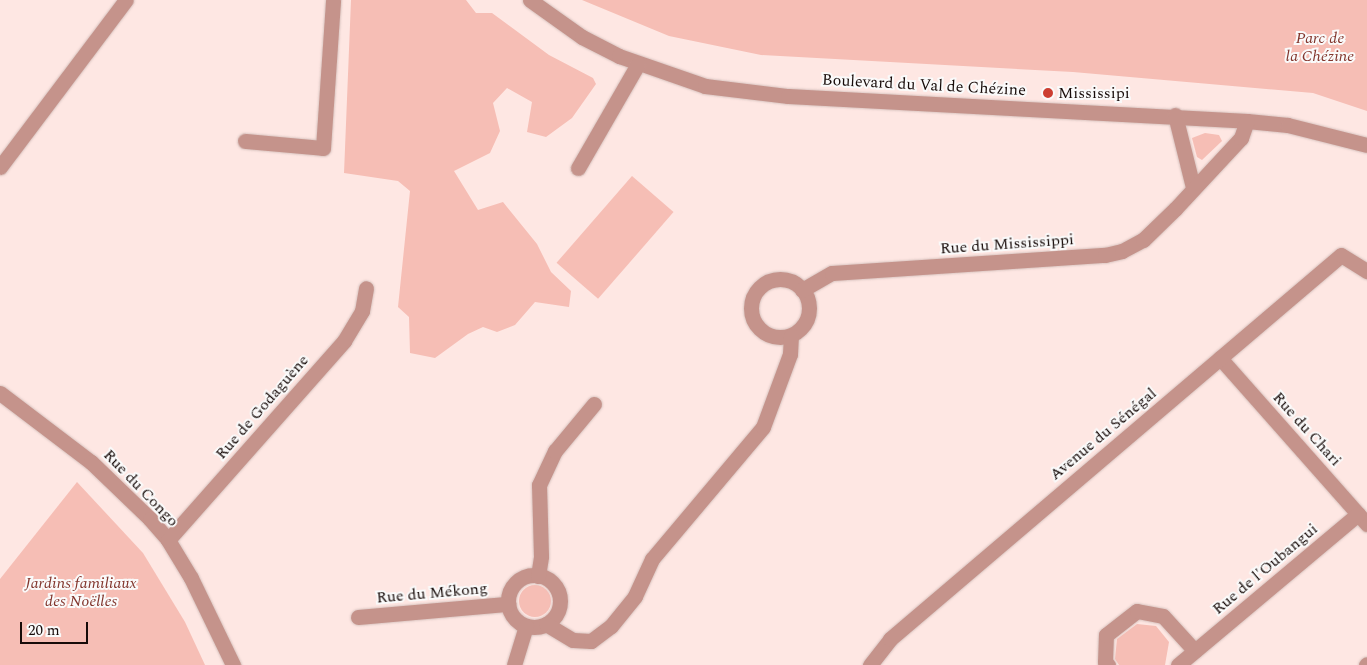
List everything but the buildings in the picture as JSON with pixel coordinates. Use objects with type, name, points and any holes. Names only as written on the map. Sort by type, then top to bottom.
[{"type":"street","points":[[0,167],[126,0]]},
{"type":"street","points":[[245,141],[323,148],[333,0]]},
{"type":"street","name":"Boulevard du Val de Chézine","points":[[530,0],[582,37],[638,64],[705,86],[788,96],[1175,115],[1247,121],[1288,125],[1367,145]]},
{"type":"street","points":[[578,168],[638,64]]},
{"type":"street","points":[[1175,115],[1193,187]]},
{"type":"street","name":"Rue du Mississippi","points":[[802,290],[832,273],[1105,255],[1122,250],[1143,240],[1157,227],[1193,187],[1242,138],[1247,121]]},
{"type":"street","name":"Avenue du Sénégal","points":[[870,665],[890,639],[1341,254],[1367,271]]},
{"type":"street","points":[[546,624],[557,613],[560,597],[552,583],[538,576],[516,582],[508,604],[514,618],[526,626],[546,624],[573,640],[591,641],[598,638],[635,596],[652,559],[763,427],[790,354],[791,336],[807,321],[809,308],[802,290],[788,280],[778,279],[762,286],[754,296],[751,308],[757,326],[768,335],[791,336]]},
{"type":"street","name":"Rue de Godaguène","points":[[168,540],[344,341],[362,311],[366,288]]},
{"type":"street","name":"Rue du Chari","points":[[1220,358],[1363,519]]},
{"type":"street","name":"Rue du Congo","points":[[0,394],[116,483],[168,540],[191,578],[233,665]]},
{"type":"street","points":[[538,576],[541,556],[539,485],[555,451],[594,404]]},
{"type":"street","name":"Rue de l'Oubangui","points":[[1178,665],[1363,519]]},
{"type":"street","name":"Rue du Mékong","points":[[358,617],[508,604]]},
{"type":"street","points":[[1108,665],[1105,662],[1106,635],[1137,611],[1163,616],[1194,651]]},
{"type":"street","points":[[514,665],[526,626]]},
{"type":"green space","points":[[351,0],[466,0],[476,13],[492,13],[549,55],[593,78],[596,84],[572,118],[546,137],[527,132],[532,102],[507,88],[493,103],[500,131],[490,153],[454,171],[478,210],[503,202],[537,244],[551,272],[571,291],[569,307],[535,302],[515,325],[497,332],[483,327],[468,334],[435,358],[410,353],[409,317],[398,307],[410,191],[398,181],[344,173]]},
{"type":"green space","name":"Parc de la Chézine","points":[[582,0],[1367,0],[1367,111],[1313,93],[1073,72],[761,55],[669,36]]},
{"type":"green space","points":[[1205,133],[1219,135],[1222,141],[1202,160],[1197,157],[1192,138]]},
{"type":"green space","points":[[632,176],[674,212],[598,299],[557,263]]},
{"type":"green space","name":"Jardins familiaux des Noëlles","points":[[77,482],[143,553],[185,622],[205,665],[0,665],[0,579]]},
{"type":"green space","points":[[535,585],[541,586],[546,590],[550,595],[550,607],[546,612],[541,616],[535,617],[529,616],[524,612],[520,607],[519,601],[520,595],[524,590],[529,586]]},
{"type":"green space","points":[[1137,624],[1156,626],[1169,642],[1165,665],[1119,665],[1115,659],[1117,639]]},
{"type":"place","name":"Mississipi","points":[[1048,93]]}]
